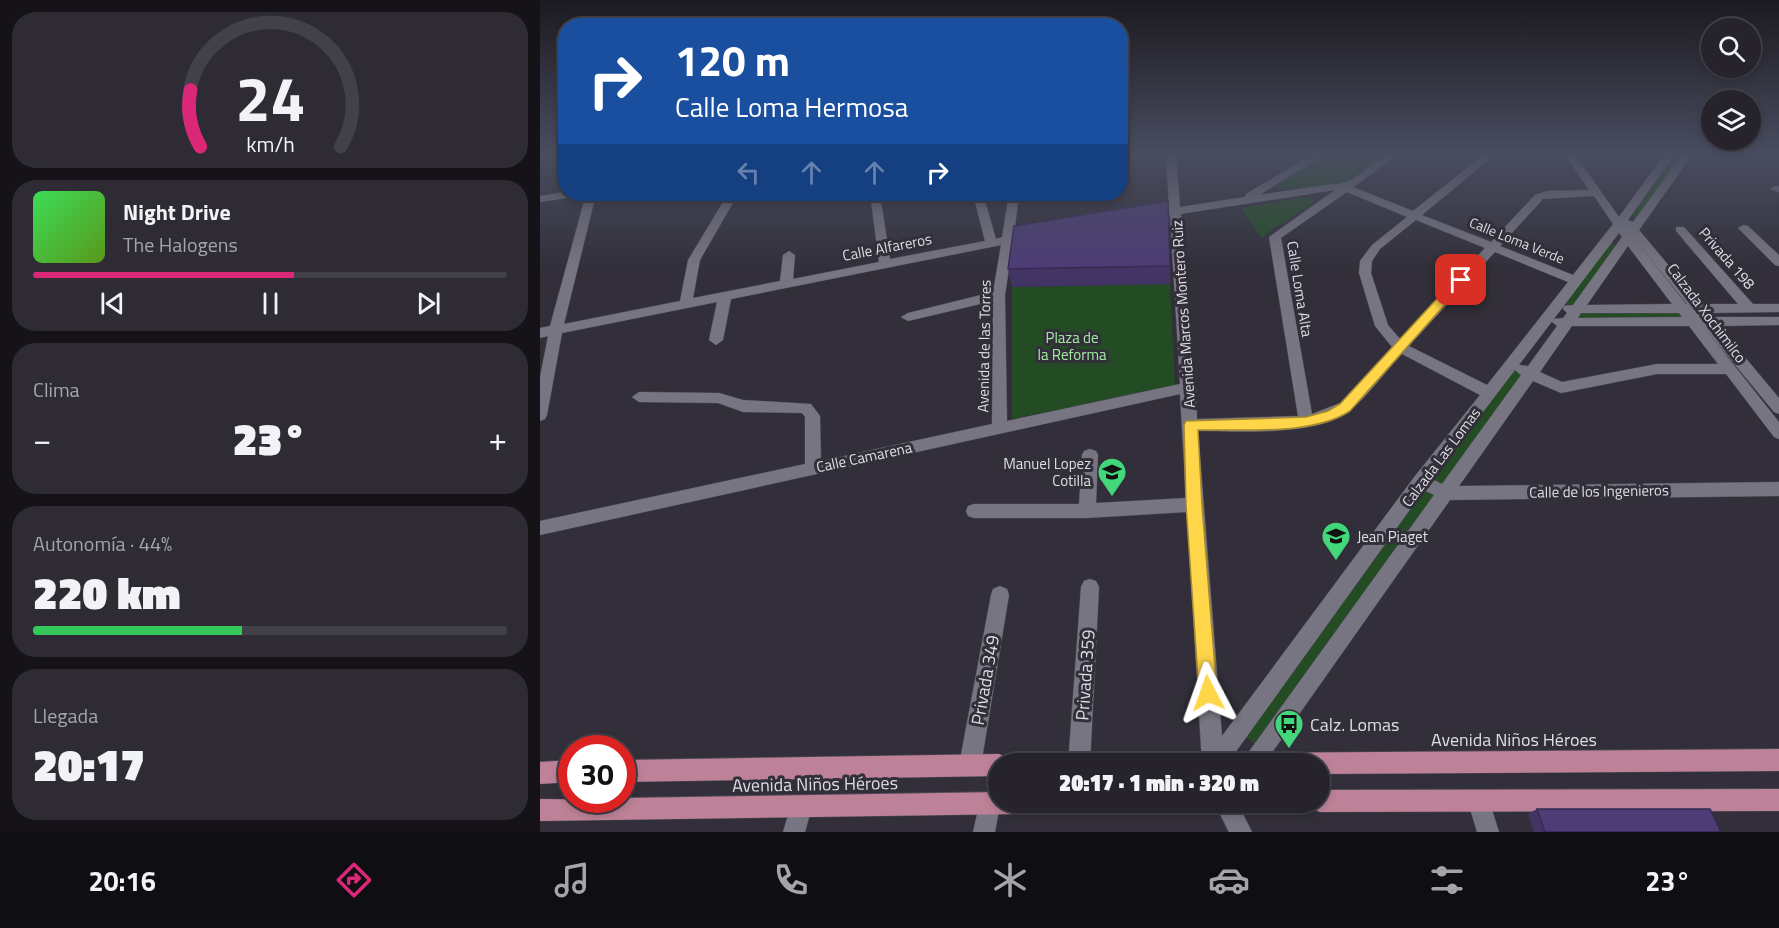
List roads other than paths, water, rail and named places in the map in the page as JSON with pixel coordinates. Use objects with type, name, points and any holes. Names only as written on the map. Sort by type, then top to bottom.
[{"type":"main road","name":"Avenida Niños Héroes","points":[[1330,763],[1779,760]]},
{"type":"main road","name":"Avenida Niños Héroes","points":[[636,771],[988,765]]},
{"type":"main road","points":[[540,773],[558,772]]},
{"type":"main road","points":[[1330,801],[1779,800]]},
{"type":"main road","name":"Avenida Niños Héroes","points":[[540,810],[988,804]]},
{"type":"street","name":"Avenida Marcos Montero Ruiz","points":[[1174,191],[1212,753]]},
{"type":"street","points":[[1242,201],[1259,191]]},
{"type":"street","points":[[1142,216],[1308,191]]},
{"type":"street","name":"Calle Loma Alta","points":[[1306,422],[1275,237],[1342,191]]},
{"type":"street","name":"Calle Loma Verde","points":[[1353,191],[1576,281]]},
{"type":"street","points":[[1446,191],[1372,252],[1364,269],[1382,326],[1399,347],[1490,393]]},
{"type":"street","name":"Calzada Las Lomas","points":[[1258,753],[1572,316],[1623,225],[1645,191]]},
{"type":"street","name":"Calzada Las Lomas","points":[[1221,753],[1511,364],[1576,281],[1654,191]]},
{"type":"street","points":[[1191,425],[1306,422],[1332,415],[1345,407],[1540,195],[1598,193]]},
{"type":"street","name":"Calzada Xochimilco","points":[[1598,193],[1696,315],[1728,369],[1779,433]]},
{"type":"street","points":[[540,199],[558,196]]},
{"type":"street","points":[[540,416],[556,329],[589,201]]},
{"type":"street","points":[[686,304],[694,260],[729,201]]},
{"type":"street","points":[[876,201],[885,264]]},
{"type":"street","points":[[980,201],[992,243]]},
{"type":"street","name":"Avenida de las Torres","points":[[1000,427],[999,295],[1013,201]]},
{"type":"street","name":"Calzada Xochimilco","points":[[1623,225],[1683,309],[1696,315]]},
{"type":"street","points":[[1744,228],[1779,262]]},
{"type":"street","name":"Privada 198","points":[[1680,229],[1749,308]]},
{"type":"street","name":"Calle Alfareros","points":[[540,333],[1041,234]]},
{"type":"street","points":[[786,284],[789,255]]},
{"type":"street","points":[[908,317],[999,295]]},
{"type":"street","points":[[716,340],[725,296]]},
{"type":"street","points":[[1549,316],[1696,315],[1749,308],[1779,308]]},
{"type":"street","points":[[1572,316],[1683,309]]},
{"type":"street","points":[[1696,315],[1709,321],[1779,321]]},
{"type":"street","name":"Calzada Xochimilco","points":[[1709,321],[1779,408]]},
{"type":"street","points":[[1511,364],[1561,388],[1657,369],[1728,369]]},
{"type":"street","name":"Calle Camarena","points":[[540,528],[1189,387]]},
{"type":"street","points":[[639,397],[719,398],[743,406],[806,408],[813,416],[813,468]]},
{"type":"street","points":[[1087,511],[1090,455]]},
{"type":"street","name":"Calle de los Ingenieros","points":[[1422,481],[1444,493],[1779,489]]},
{"type":"street","points":[[974,511],[1087,511],[1194,505]]},
{"type":"street","name":"Privada 359","points":[[1080,753],[1090,587]]},
{"type":"street","name":"Privada 349","points":[[970,765],[1000,596]]},
{"type":"street","points":[[1479,802],[1488,832]]},
{"type":"street","points":[[984,832],[988,804]]},
{"type":"street","points":[[794,832],[801,807]]},
{"type":"street","points":[[1231,813],[1241,832]]},
{"type":"place","name":"Manuel Lopez Cotilla","points":[[1112,498]]},
{"type":"place","name":"Jean Piaget","points":[[1336,562]]},
{"type":"place","name":"Calz. Lomas","points":[[1289,750]]},
{"type":"park label","name":"Plaza de la Reforma","points":[[1072,346]]}]
